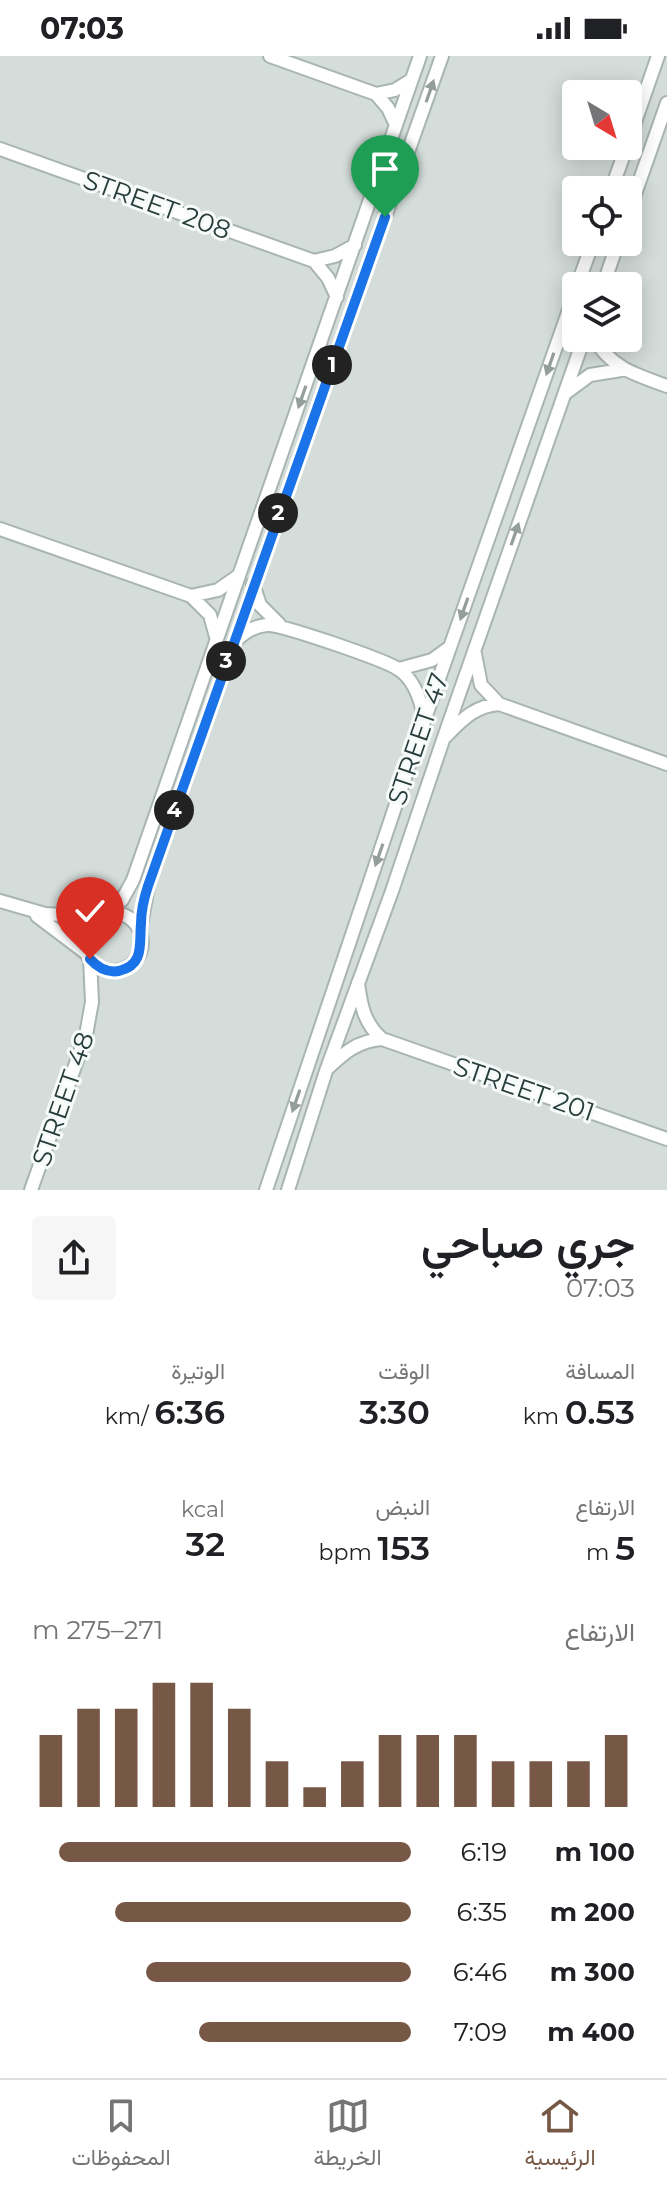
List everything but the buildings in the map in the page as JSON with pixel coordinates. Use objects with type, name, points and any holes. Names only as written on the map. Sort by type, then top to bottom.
[{"type":"street","points":[[270,56],[376,94],[388,108],[396,125]]},
{"type":"street","points":[[88,956],[86,933],[122,900],[133,880],[420,56]]},
{"type":"street","points":[[27,910],[58,930],[107,971],[128,967],[141,951],[140,931],[148,886],[442,56]]},
{"type":"street","points":[[642,101],[658,56]]},
{"type":"street","points":[[376,94],[395,90],[411,80]]},
{"type":"street","points":[[641,176],[667,103]]},
{"type":"street","name":"STREET 208","points":[[0,149],[314,261]]},
{"type":"street","points":[[337,297],[328,278],[314,261],[335,256],[355,245]]},
{"type":"street","name":"STREET 47","points":[[266,1190],[424,721],[562,330]]},
{"type":"street","name":"STREET 47","points":[[288,1190],[357,981],[392,891],[579,352]]},
{"type":"street","points":[[604,352],[621,370],[667,386]]},
{"type":"street","points":[[564,394],[590,375],[621,370]]},
{"type":"street","points":[[0,529],[191,596],[210,615],[216,642]]},
{"type":"street","points":[[191,596],[218,590],[240,574]]},
{"type":"street","points":[[253,584],[260,605],[282,626]]},
{"type":"street","points":[[232,644],[250,629],[282,626],[399,669],[421,664],[450,647]]},
{"type":"street","points":[[475,648],[481,685],[499,704],[667,764]]},
{"type":"street","points":[[399,669],[416,693],[424,721]]},
{"type":"street","points":[[443,740],[478,708],[499,704]]},
{"type":"street","points":[[0,901],[63,917],[126,916],[140,931]]},
{"type":"street","name":"STREET 48","points":[[31,1190],[86,1035],[92,1002],[88,956]]},
{"type":"street","points":[[326,1071],[352,1047],[382,1039],[363,1014],[357,981]]},
{"type":"street","name":"STREET 201","points":[[382,1039],[667,1139]]},
{"type":"shaded area","points":[[0,56],[667,56],[667,1190],[0,1190]]},
{"type":"route","points":[[90,959],[107,971],[121,970],[133,963],[141,951],[144,897],[385,217]]}]
